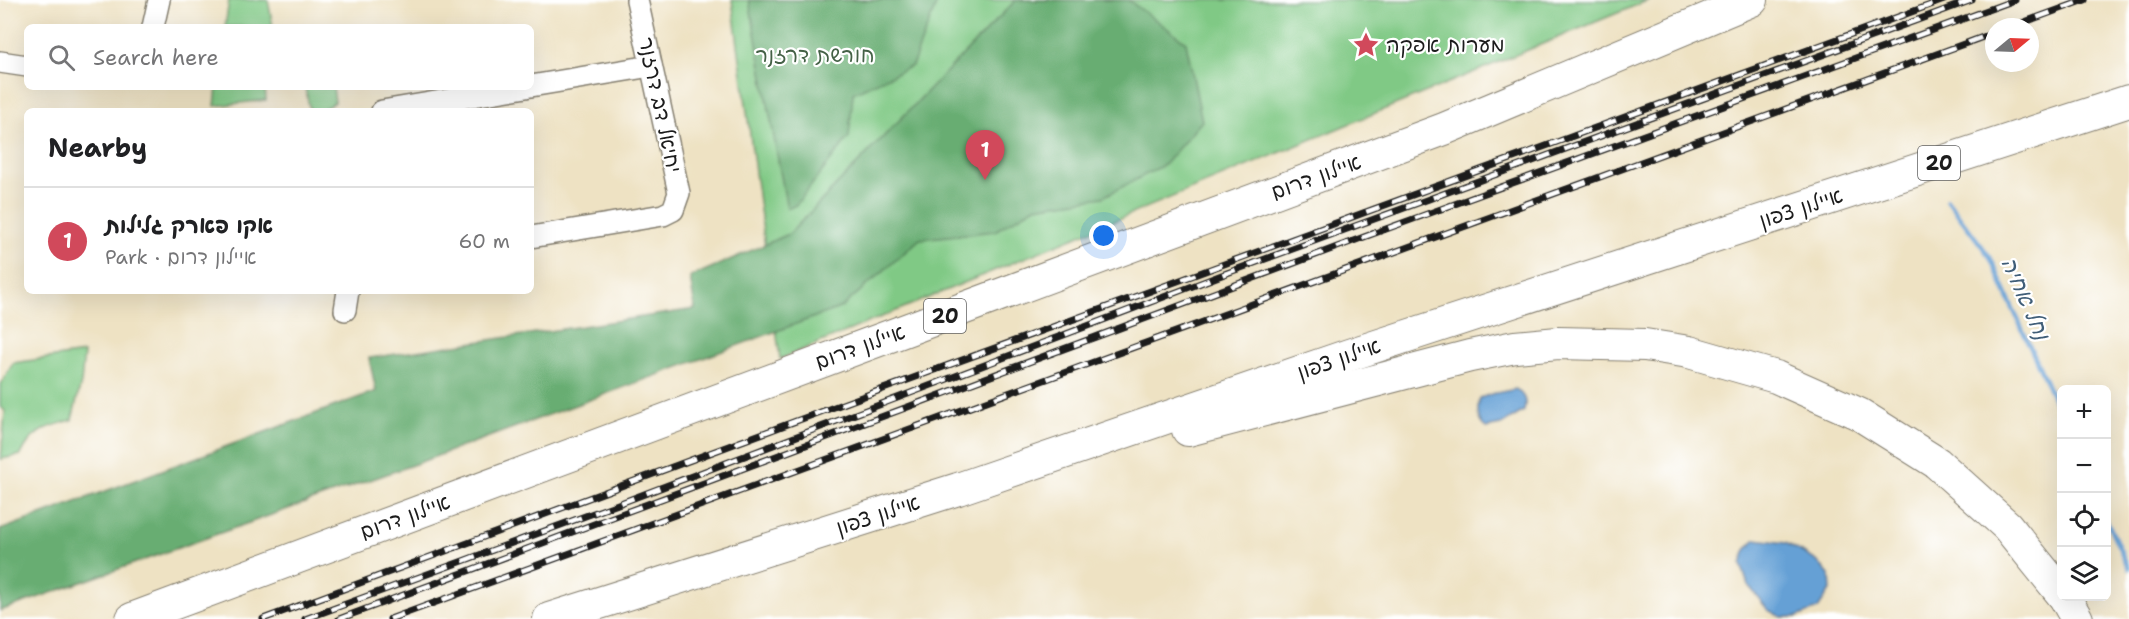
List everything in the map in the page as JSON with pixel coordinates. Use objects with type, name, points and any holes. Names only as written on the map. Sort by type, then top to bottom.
[{"type":"highway","name":"איילון דרום","points":[[132,619],[1444,129],[1752,0]]},
{"type":"highway","name":"איילון צפון","points":[[549,619],[958,489],[1349,355],[2129,101]]},
{"type":"highway","points":[[1749,225],[2129,112]]},
{"type":"highway","points":[[958,489],[1470,356],[1515,347],[1558,344],[1645,345],[1689,352],[1776,377],[1859,414],[1937,463],[2007,526],[2057,589]]},
{"type":"highway","points":[[2066,601],[2077,619]]},
{"type":"street","points":[[154,24],[159,0]]},
{"type":"street","name":"יחיאל דב דרזנר","points":[[534,236],[663,215],[673,210],[679,193],[637,0]]},
{"type":"street","points":[[0,62],[24,66]]},
{"type":"street","points":[[534,86],[651,66]]},
{"type":"street","points":[[400,108],[508,90]]},
{"type":"green space","points":[[229,0],[268,0],[272,24],[225,24]]},
{"type":"green space","points":[[732,0],[1649,0],[780,359]]},
{"type":"green space","name":"חורשת דרזנר","points":[[749,0],[938,0],[912,66],[853,93],[849,137],[796,205],[787,209]]},
{"type":"green space","points":[[1016,0],[1128,0],[1186,42],[1202,121],[1164,165],[1103,197],[1035,207],[995,231],[920,239],[842,307],[418,463],[0,611],[0,530],[376,391],[369,358],[695,309],[690,277],[789,234]]},
{"type":"green space","points":[[217,90],[265,90],[266,100],[215,106]]},
{"type":"green space","points":[[306,90],[333,90],[335,102],[325,108],[309,108]]},
{"type":"green space","points":[[84,353],[81,383],[72,420],[48,428],[36,435],[21,455],[1,459],[5,411],[0,407],[0,386],[13,363]]},
{"type":"water","points":[[1516,389],[1524,398],[1524,411],[1501,425],[1486,428],[1480,422],[1478,414],[1480,398]]},
{"type":"water","points":[[1756,539],[1786,543],[1817,561],[1830,576],[1831,589],[1818,609],[1797,617],[1781,617],[1768,610],[1748,585],[1741,564],[1746,550]]},
{"type":"waterway","name":"נחל אחיה","points":[[1947,200],[1990,257],[2057,407]]},
{"type":"waterway","name":"נחל אחיה","points":[[2111,530],[2129,569]]},
{"type":"railway","points":[[263,619],[1944,0]]},
{"type":"railway","points":[[305,619],[618,504],[1227,273],[1972,0]]},
{"type":"railway","points":[[339,619],[1364,237],[2015,0]]},
{"type":"railway","points":[[2036,18],[2085,0]]},
{"type":"railway","points":[[390,619],[1985,36]]},
{"type":"place","name":"מערות אפקה","points":[[1366,45]]},
{"type":"place","name":"אקו פארק גלילות","points":[[985,180]]}]
